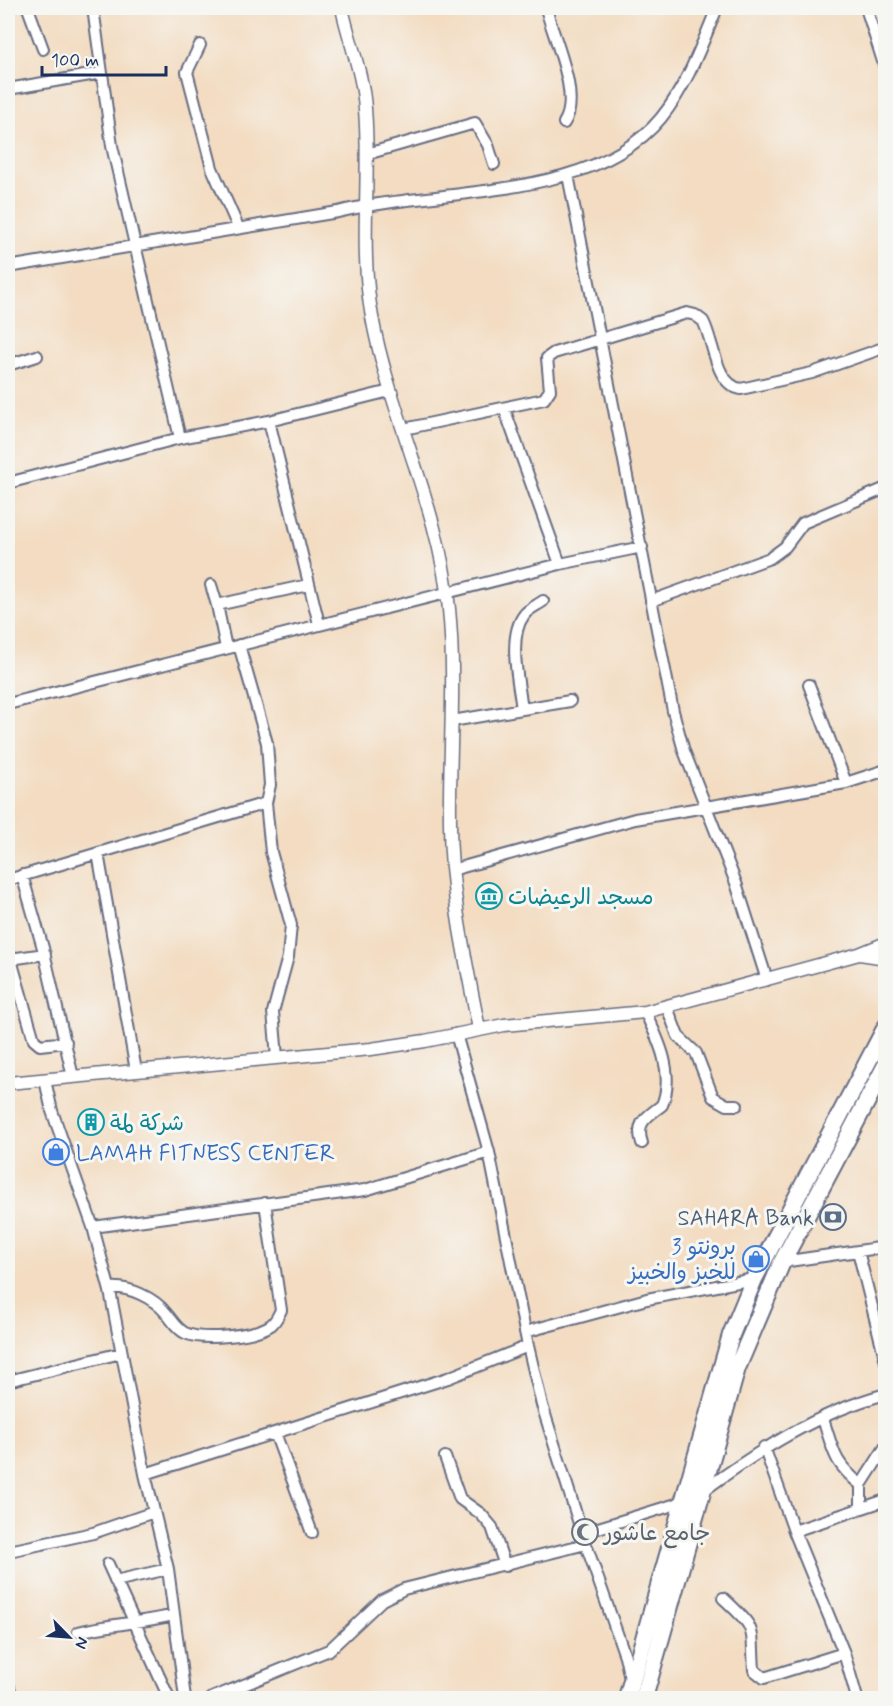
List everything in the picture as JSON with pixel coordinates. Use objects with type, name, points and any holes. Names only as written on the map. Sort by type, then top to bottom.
[{"type":"main road","points":[[629,1691],[731,1335],[754,1279],[885,1027]]},
{"type":"main road","points":[[644,1698],[737,1368],[782,1262],[885,1065]]},
{"type":"street","points":[[28,8],[42,49]]},
{"type":"street","points":[[93,8],[112,146],[180,438]]},
{"type":"street","points":[[342,8],[365,106],[367,154],[364,254],[369,298],[390,391],[404,429],[440,553],[447,593],[452,721],[450,823],[452,870],[479,1029]]},
{"type":"street","points":[[546,8],[571,96],[569,116],[564,123]]},
{"type":"street","points":[[8,267],[238,227],[338,213],[364,206],[568,175],[591,167],[621,152],[644,136],[662,117],[682,85],[717,8]]},
{"type":"street","points":[[866,8],[885,71]]},
{"type":"street","points":[[200,45],[187,72],[212,168],[238,227]]},
{"type":"street","points":[[8,89],[102,73]]},
{"type":"street","points":[[367,154],[475,123],[488,145],[494,164]]},
{"type":"street","points":[[568,175],[673,711],[703,806],[735,883],[767,980]]},
{"type":"street","points":[[404,429],[544,399],[550,390],[547,358],[554,353],[687,313],[695,315],[707,328],[723,376],[730,386],[741,389],[812,373],[885,347]]},
{"type":"street","points":[[8,365],[37,356]]},
{"type":"street","points":[[8,483],[180,438],[269,421],[390,391]]},
{"type":"street","points":[[504,408],[560,564]]},
{"type":"street","points":[[269,421],[319,624]]},
{"type":"street","points":[[651,601],[770,558],[785,547],[804,523],[885,488]]},
{"type":"street","points":[[8,704],[560,564],[642,547]]},
{"type":"street","points":[[211,585],[226,648]]},
{"type":"street","points":[[216,605],[308,585]]},
{"type":"street","points":[[522,709],[515,652],[518,630],[524,615],[543,601]]},
{"type":"street","points":[[239,645],[267,743],[270,784],[266,803],[271,852],[291,925],[288,957],[273,1012],[276,1057]]},
{"type":"street","points":[[809,685],[846,783]]},
{"type":"street","points":[[452,721],[570,701]]},
{"type":"street","points":[[452,870],[605,827],[703,806],[846,783],[885,770]]},
{"type":"street","points":[[8,880],[266,803]]},
{"type":"street","points":[[98,853],[136,1071]]},
{"type":"street","points":[[22,875],[45,954],[72,1077]]},
{"type":"street","points":[[8,1083],[371,1049],[479,1029],[645,1012],[859,954],[885,943]]},
{"type":"street","points":[[45,954],[17,958],[12,963],[13,968],[34,1040],[40,1045],[66,1042]]},
{"type":"street","points":[[859,954],[885,958]]},
{"type":"street","points":[[667,1007],[678,1036],[696,1053],[713,1097],[727,1105],[737,1104]]},
{"type":"street","points":[[642,1143],[639,1126],[643,1118],[662,1105],[667,1079],[661,1046],[645,1012]]},
{"type":"street","points":[[456,1035],[489,1152],[528,1346],[584,1539],[625,1656],[629,1691]]},
{"type":"street","points":[[45,1080],[56,1121],[93,1227],[110,1288],[145,1474],[168,1569],[186,1698]]},
{"type":"street","points":[[93,1227],[365,1190],[489,1152]]},
{"type":"street","points":[[110,1288],[128,1289],[144,1297],[161,1308],[179,1329],[189,1335],[202,1338],[256,1331],[268,1327],[278,1318],[281,1310],[265,1203]]},
{"type":"street","points":[[782,1262],[885,1247]]},
{"type":"street","points":[[858,1251],[885,1362]]},
{"type":"street","points":[[525,1332],[647,1299],[754,1279]]},
{"type":"street","points":[[145,1474],[448,1378],[528,1346]]},
{"type":"street","points":[[8,1381],[121,1353]]},
{"type":"street","points":[[703,1491],[764,1447],[823,1419],[885,1394]]},
{"type":"street","points":[[823,1419],[842,1469],[861,1485]]},
{"type":"street","points":[[275,1433],[312,1533]]},
{"type":"street","points":[[861,1507],[861,1485],[885,1446]]},
{"type":"street","points":[[764,1447],[794,1531],[844,1653],[857,1698]]},
{"type":"street","points":[[445,1457],[460,1499],[488,1521],[492,1527],[505,1566]]},
{"type":"street","points":[[794,1531],[885,1500]]},
{"type":"street","points":[[212,1698],[329,1650],[382,1600],[404,1589],[505,1566],[683,1502]]},
{"type":"street","points":[[9,1551],[93,1533],[154,1512]]},
{"type":"street","points":[[108,1564],[169,1698]]},
{"type":"street","points":[[115,1581],[168,1569]]},
{"type":"street","points":[[723,1598],[749,1623],[755,1642],[754,1670],[759,1676],[764,1678],[844,1653]]},
{"type":"street","points":[[78,1632],[111,1624],[135,1624],[174,1615]]},
{"type":"street","points":[[8,1684],[12,1698]]},
{"type":"place","name":"مسجد الرعيضات","points":[[489,896]]},
{"type":"place","name":"شركة لمة","points":[[91,1122]]},
{"type":"place","name":"LAMAH FITNESS CENTER","points":[[56,1152]]},
{"type":"place","name":"SAHARA Bank","points":[[833,1217]]},
{"type":"place","name":"برونتو 3 للخبز والخبيز","points":[[756,1259]]},
{"type":"place","name":"جامع عاشور","points":[[585,1532]]}]
